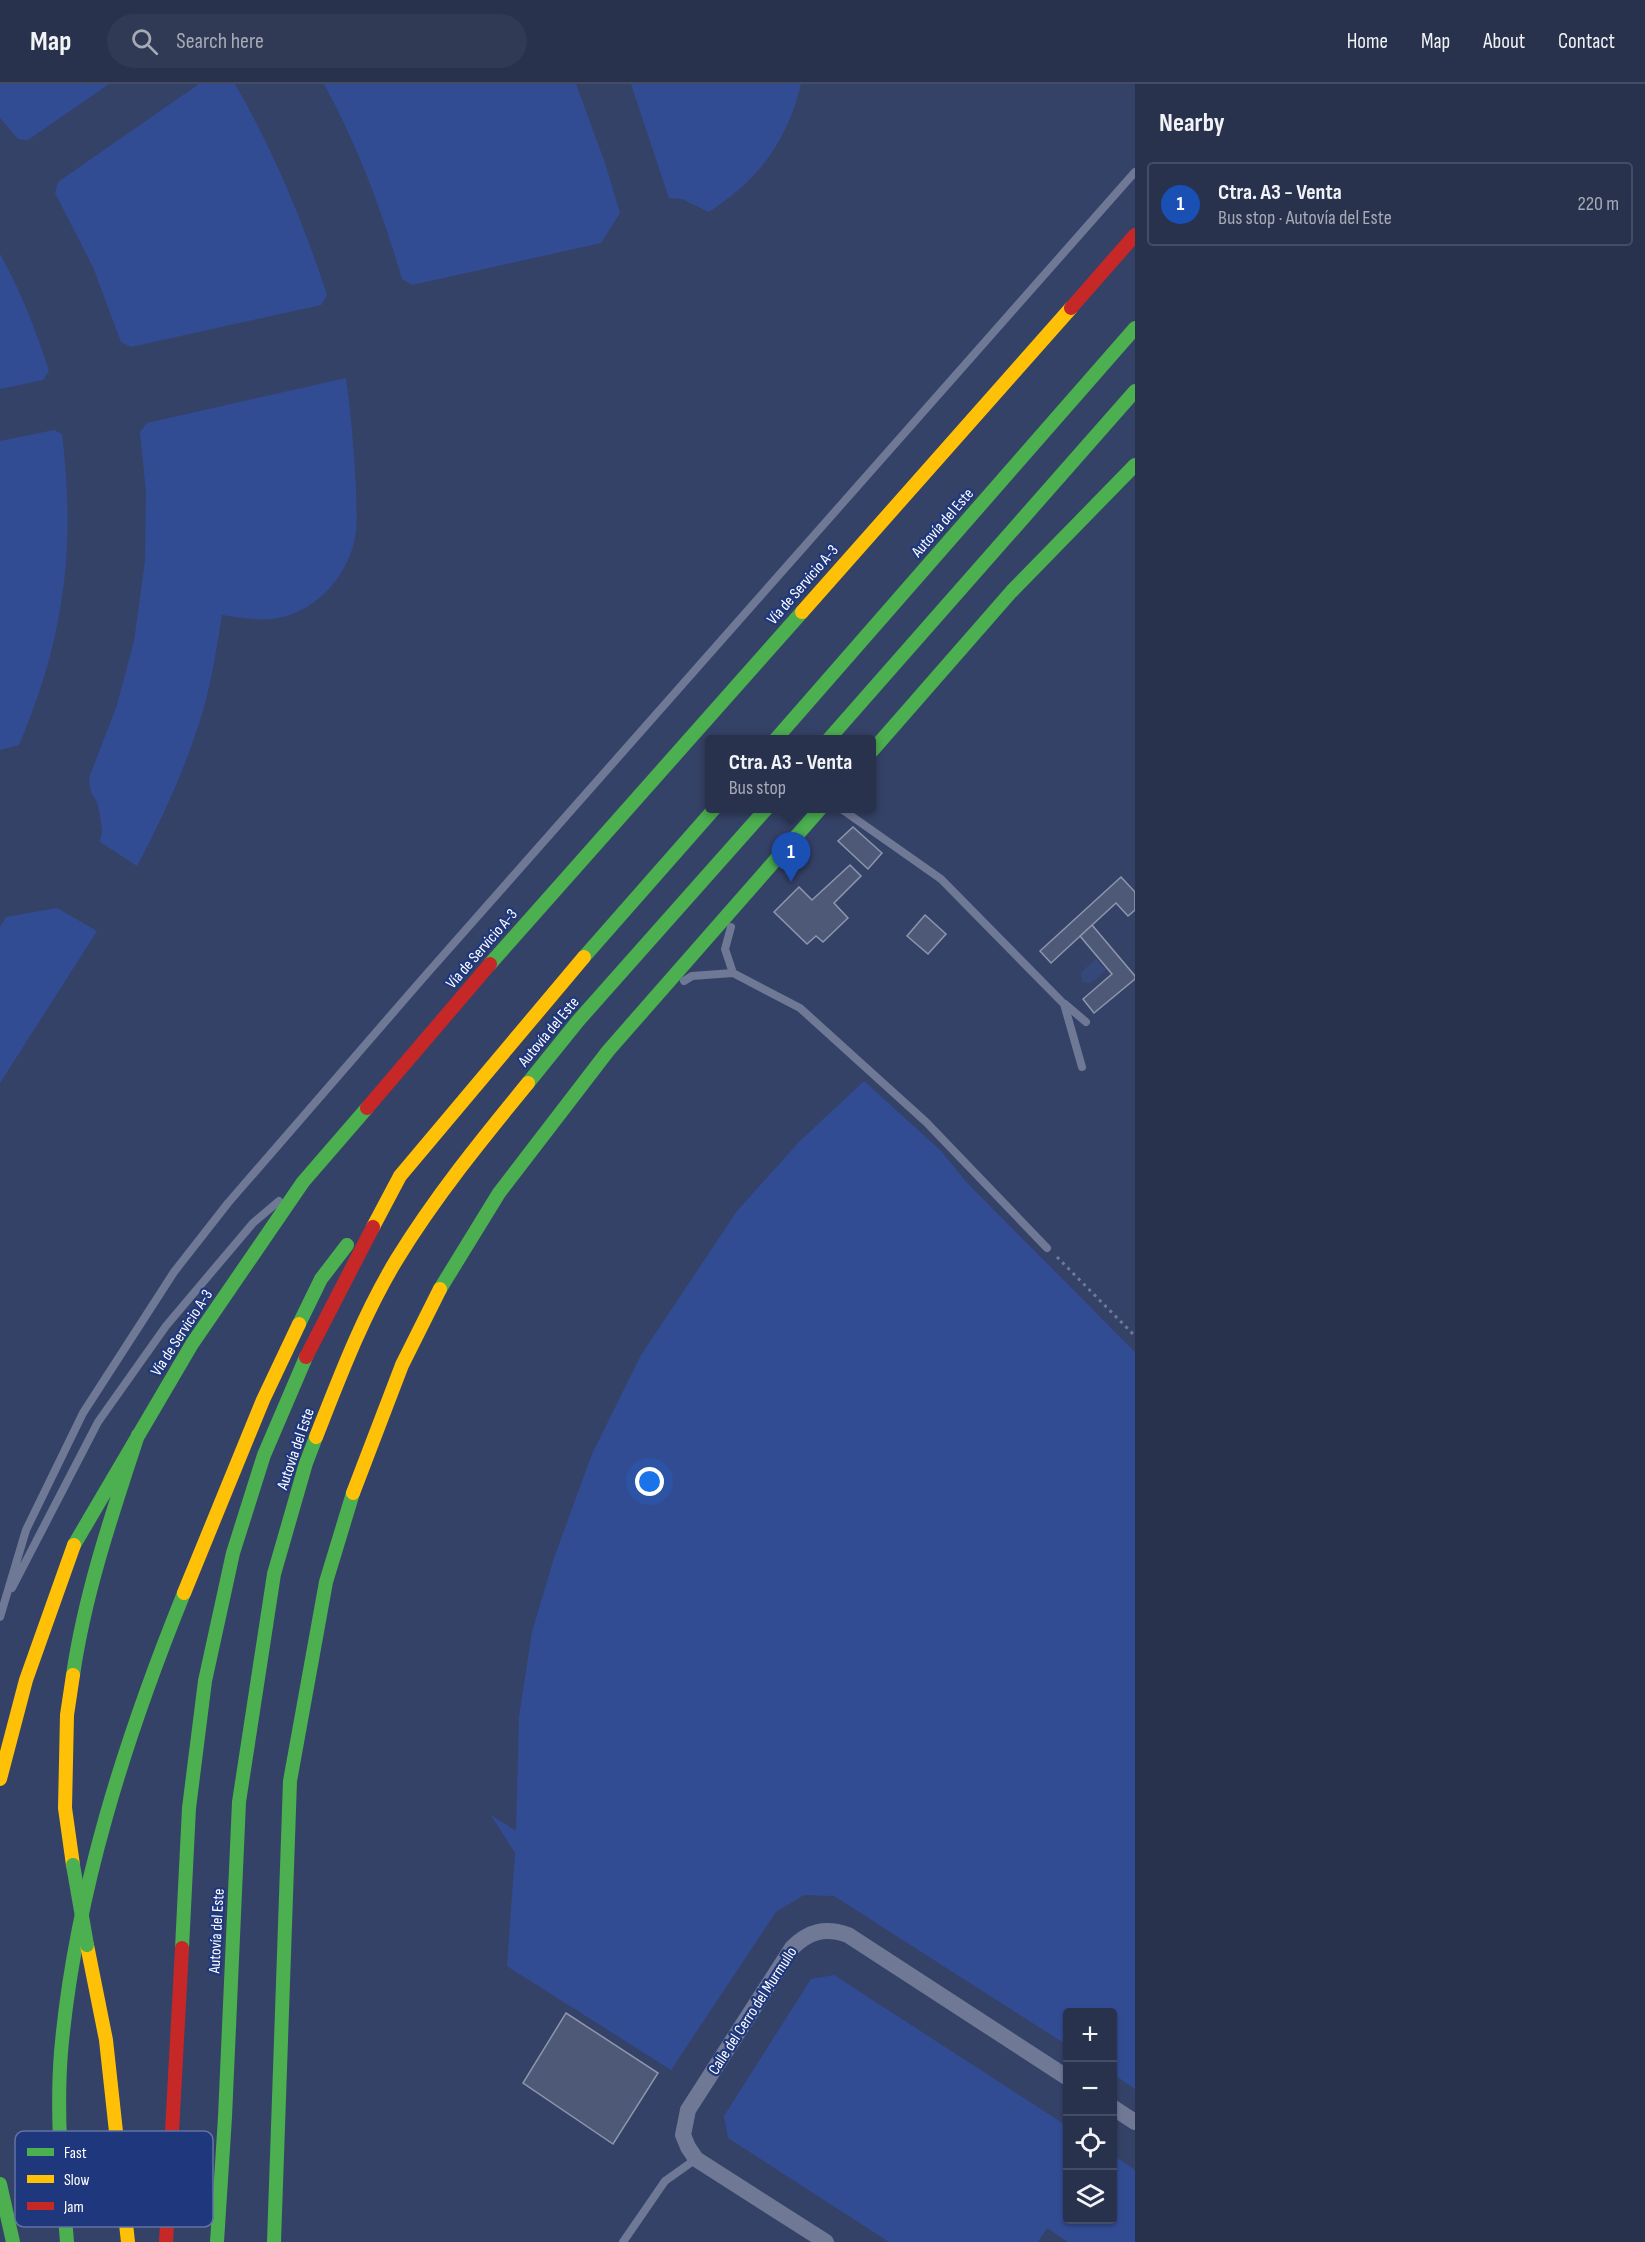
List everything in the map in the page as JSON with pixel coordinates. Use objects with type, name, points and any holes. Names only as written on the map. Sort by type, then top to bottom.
[{"type":"main road","name":"Vía de Servicio A-3","points":[[0,1779],[26,1680],[74,1546],[192,1344],[303,1182],[483,972],[1135,235]]},
{"type":"main road","name":"Autovía del Este","points":[[779,735],[1135,328]]},
{"type":"main road","points":[[832,735],[1135,391]]},
{"type":"main road","points":[[876,746],[1011,592],[1135,465]]},
{"type":"main road","name":"Autovía del Este","points":[[172,2131],[189,1808],[206,1681],[233,1553],[264,1455],[312,1342],[400,1176],[552,994],[711,813]]},
{"type":"main road","name":"Autovía del Este","points":[[217,2242],[239,1802],[274,1574],[306,1463],[349,1352],[397,1259],[471,1153],[578,1021],[762,813]]},
{"type":"main road","points":[[274,2242],[290,1781],[326,1581],[358,1475],[402,1365],[453,1266],[499,1193],[608,1051],[817,813]]},
{"type":"main road","points":[[59,2131],[61,2053],[72,1963],[106,1815],[151,1675],[263,1400],[321,1279],[400,1176]]},
{"type":"main road","points":[[116,2131],[106,2040],[87,1945],[65,1808],[68,1715],[79,1635],[98,1558],[138,1434]]},
{"type":"main road","points":[[0,2184],[13,2242]]},
{"type":"main road","points":[[268,2242],[275,2203]]},
{"type":"main road","points":[[66,2227],[67,2242]]},
{"type":"main road","points":[[126,2227],[128,2242]]},
{"type":"main road","name":"Autovía del Este","points":[[166,2242],[167,2227]]},
{"type":"street","name":"Calle del Cerro del Murmullo","points":[[696,2159],[683,2135],[688,2110],[792,1948],[807,1935],[828,1930],[848,1935],[1063,2075]]},
{"type":"street","points":[[1117,2110],[1135,2122]]},
{"type":"street","points":[[696,2159],[826,2242]]},
{"type":"lane","points":[[0,1617],[26,1530],[83,1413],[174,1272],[214,1220],[424,977],[1135,172]]},
{"type":"lane","points":[[847,813],[941,879],[1064,1004],[1086,1022]]},
{"type":"lane","points":[[734,973],[725,949],[738,903]]},
{"type":"lane","points":[[658,994],[692,976],[734,973],[801,1008],[926,1122],[1047,1248]]},
{"type":"lane","points":[[1064,1004],[1082,1067]]},
{"type":"lane","points":[[4,1603],[99,1422],[139,1364],[166,1326],[253,1223],[303,1182]]},
{"type":"lane","points":[[622,2242],[665,2181],[696,2159]]},
{"type":"path","points":[[1047,1248],[1135,1336]]},
{"type":"shaded area","points":[[0,84],[109,84],[28,140],[18,139],[0,118]]},
{"type":"shaded area","points":[[199,84],[235,84],[287,187],[327,295],[321,305],[131,347],[121,342],[93,267],[55,193],[58,182]]},
{"type":"shaded area","points":[[324,84],[576,84],[605,163],[620,213],[601,243],[412,285],[402,279],[368,179],[348,131]]},
{"type":"shaded area","points":[[631,84],[801,84],[788,124],[768,158],[742,187],[709,212],[682,199],[669,198]]},
{"type":"shaded area","points":[[0,254],[28,311],[49,371],[43,380],[0,389]]},
{"type":"shaded area","points":[[346,378],[356,488],[356,526],[351,553],[345,567],[326,592],[302,610],[272,619],[222,615],[209,686],[198,727],[170,798],[137,866],[100,842],[102,831],[100,815],[97,802],[91,792],[89,778],[117,705],[134,641],[145,561],[146,492],[140,432],[147,423]]},
{"type":"shaded area","points":[[54,430],[62,434],[66,476],[68,516],[63,593],[47,668],[19,745],[0,750],[0,441]]},
{"type":"shaded area","points":[[57,908],[97,931],[0,1083],[0,927],[6,917]]},
{"type":"shaded area","points":[[1096,959],[1106,970],[1092,982],[1082,981],[1081,972]]},
{"type":"shaded area","points":[[864,1081],[940,1150],[969,1185],[1135,1352],[1135,2089],[1117,2077],[1117,2008],[1063,2008],[1063,2042],[834,1896],[804,1895],[776,1912],[671,2070],[507,1966],[515,1853],[491,1815],[516,1831],[519,1717],[532,1632],[554,1558],[592,1454],[641,1355],[737,1211],[799,1142]]},
{"type":"shaded area","points":[[834,1975],[1063,2123],[1063,2224],[1117,2224],[1117,2158],[1135,2170],[1135,2242],[1068,2242],[1047,2228],[1038,2242],[889,2242],[728,2138],[724,2116],[811,1979]]},
{"type":"building","points":[[853,827],[882,853],[868,869],[838,841]]},
{"type":"building","points":[[850,865],[861,876],[834,903],[848,918],[823,942],[816,936],[807,944],[774,912],[799,887],[812,900]]},
{"type":"building","points":[[1121,877],[1135,892],[1135,910],[1128,916],[1116,903],[1051,963],[1040,951]]},
{"type":"building","points":[[925,915],[946,934],[928,954],[907,936]]},
{"type":"building","points":[[1092,925],[1135,976],[1135,979],[1094,1013],[1083,999],[1112,974],[1080,936]]},
{"type":"building","points":[[566,2013],[658,2073],[613,2144],[523,2083]]},
{"type":"traffic: fast","points":[[779,735],[1135,328]]},
{"type":"traffic: fast","points":[[832,735],[1135,391]]},
{"type":"traffic: fast","points":[[876,746],[1011,592],[1135,465]]},
{"type":"traffic: fast","points":[[490,964],[802,612]]},
{"type":"traffic: fast","points":[[584,957],[711,813]]},
{"type":"traffic: fast","points":[[528,1083],[578,1021],[763,813]]},
{"type":"traffic: fast","points":[[440,1289],[499,1193],[608,1051],[817,813]]},
{"type":"traffic: fast","points":[[74,1545],[192,1344],[303,1182],[367,1108]]},
{"type":"traffic: fast","points":[[299,1324],[321,1279],[347,1245]]},
{"type":"traffic: fast","points":[[182,1948],[189,1808],[205,1681],[233,1553],[264,1455],[306,1357]]},
{"type":"traffic: fast","points":[[73,1675],[92,1584],[138,1435]]},
{"type":"traffic: fast","points":[[217,2242],[239,1802],[274,1574],[306,1463],[316,1437]]},
{"type":"traffic: fast","points":[[274,2242],[290,1781],[326,1582],[353,1493]]},
{"type":"traffic: fast","points":[[60,2131],[61,2052],[68,1993],[91,1876],[123,1761],[162,1648],[184,1593]]},
{"type":"traffic: fast","points":[[73,1865],[87,1945]]},
{"type":"traffic: fast","points":[[0,2184],[13,2242]]},
{"type":"traffic: fast","points":[[66,2227],[67,2242]]},
{"type":"traffic: slow","points":[[802,612],[1071,308]]},
{"type":"traffic: slow","points":[[373,1227],[400,1176],[584,957]]},
{"type":"traffic: slow","points":[[316,1437],[363,1324],[397,1259],[443,1191],[528,1083]]},
{"type":"traffic: slow","points":[[353,1493],[402,1365],[440,1289]]},
{"type":"traffic: slow","points":[[184,1593],[263,1400],[299,1324]]},
{"type":"traffic: slow","points":[[0,1779],[26,1680],[74,1545]]},
{"type":"traffic: slow","points":[[73,1675],[67,1715],[65,1808],[73,1865]]},
{"type":"traffic: slow","points":[[87,1945],[106,2040],[116,2131]]},
{"type":"traffic: slow","points":[[126,2227],[128,2242]]},
{"type":"traffic: jam","points":[[1071,308],[1135,235]]},
{"type":"traffic: jam","points":[[367,1108],[490,964]]},
{"type":"traffic: jam","points":[[306,1357],[373,1227]]},
{"type":"traffic: jam","points":[[172,2131],[182,1948]]},
{"type":"traffic: jam","points":[[166,2242],[167,2227]]},
{"type":"place","name":"Ctra. A3 - Venta","points":[[791,882]]}]
